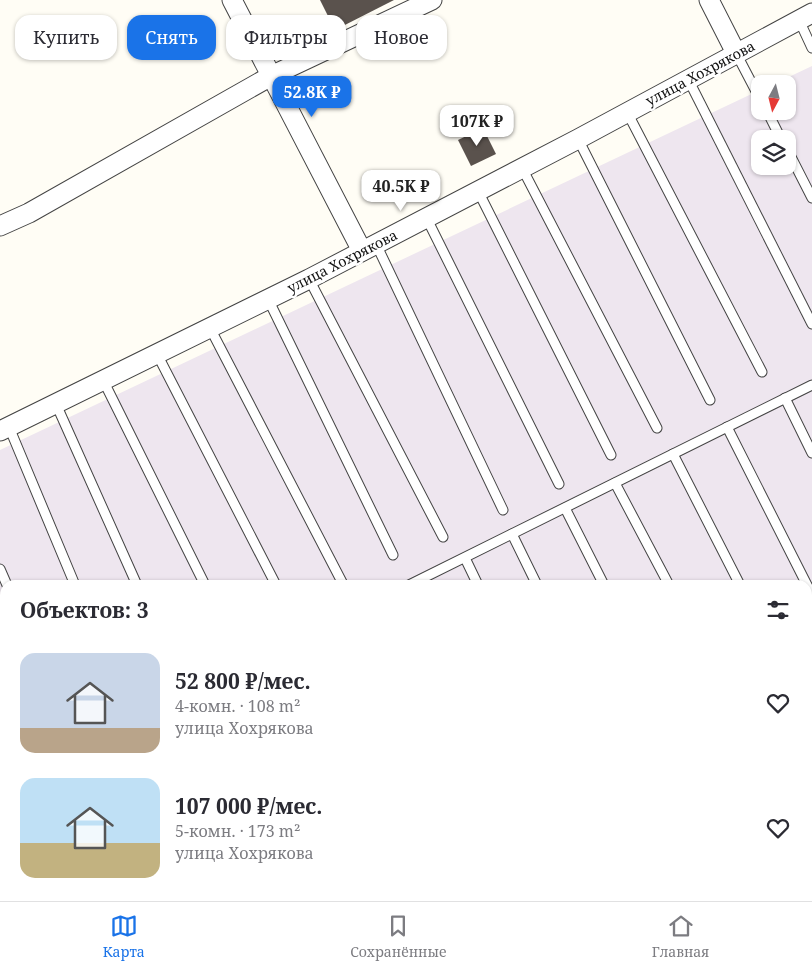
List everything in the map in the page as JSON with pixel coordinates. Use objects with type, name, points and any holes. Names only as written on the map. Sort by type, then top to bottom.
[{"type":"street","points":[[232,0],[271,76],[369,247]]},
{"type":"street","points":[[0,226],[29,213],[271,76],[432,0]]},
{"type":"street","points":[[710,0],[736,53]]},
{"type":"street","name":"улица Хохрякова","points":[[4,429],[308,279],[578,139],[806,17]]},
{"type":"lane","points":[[806,17],[812,48]]},
{"type":"lane","points":[[736,53],[751,81]]},
{"type":"lane","points":[[688,79],[812,324]]},
{"type":"lane","points":[[627,112],[762,372]]},
{"type":"lane","points":[[578,139],[710,400]]},
{"type":"lane","points":[[796,167],[812,198]]},
{"type":"lane","points":[[522,168],[657,428]]},
{"type":"lane","points":[[478,190],[611,455]]},
{"type":"lane","points":[[426,217],[559,484]]},
{"type":"lane","points":[[369,247],[503,510]]},
{"type":"lane","points":[[308,279],[442,537]]},
{"type":"lane","points":[[268,299],[393,555]]},
{"type":"lane","points":[[210,328],[341,580]]},
{"type":"lane","points":[[156,354],[273,580]]},
{"type":"lane","points":[[104,380],[203,580]]},
{"type":"lane","points":[[419,580],[812,385]]},
{"type":"lane","points":[[785,398],[812,453]]},
{"type":"lane","points":[[56,404],[135,580]]},
{"type":"lane","points":[[727,428],[804,580]]},
{"type":"lane","points":[[4,429],[74,580]]},
{"type":"lane","points":[[672,454],[737,580]]},
{"type":"lane","points":[[615,483],[666,580]]},
{"type":"lane","points":[[565,508],[601,580]]},
{"type":"lane","points":[[512,534],[535,580]]},
{"type":"lane","points":[[465,558],[476,580]]},
{"type":"shaded area","points":[[812,66],[812,580],[0,580],[0,450],[751,94],[751,120],[796,120],[796,75],[793,75]]},
{"type":"building","points":[[320,0],[394,0],[364,15],[356,15],[356,19],[346,24],[346,15],[328,15]]},
{"type":"building","points":[[483,128],[496,154],[471,166],[458,140]]}]
